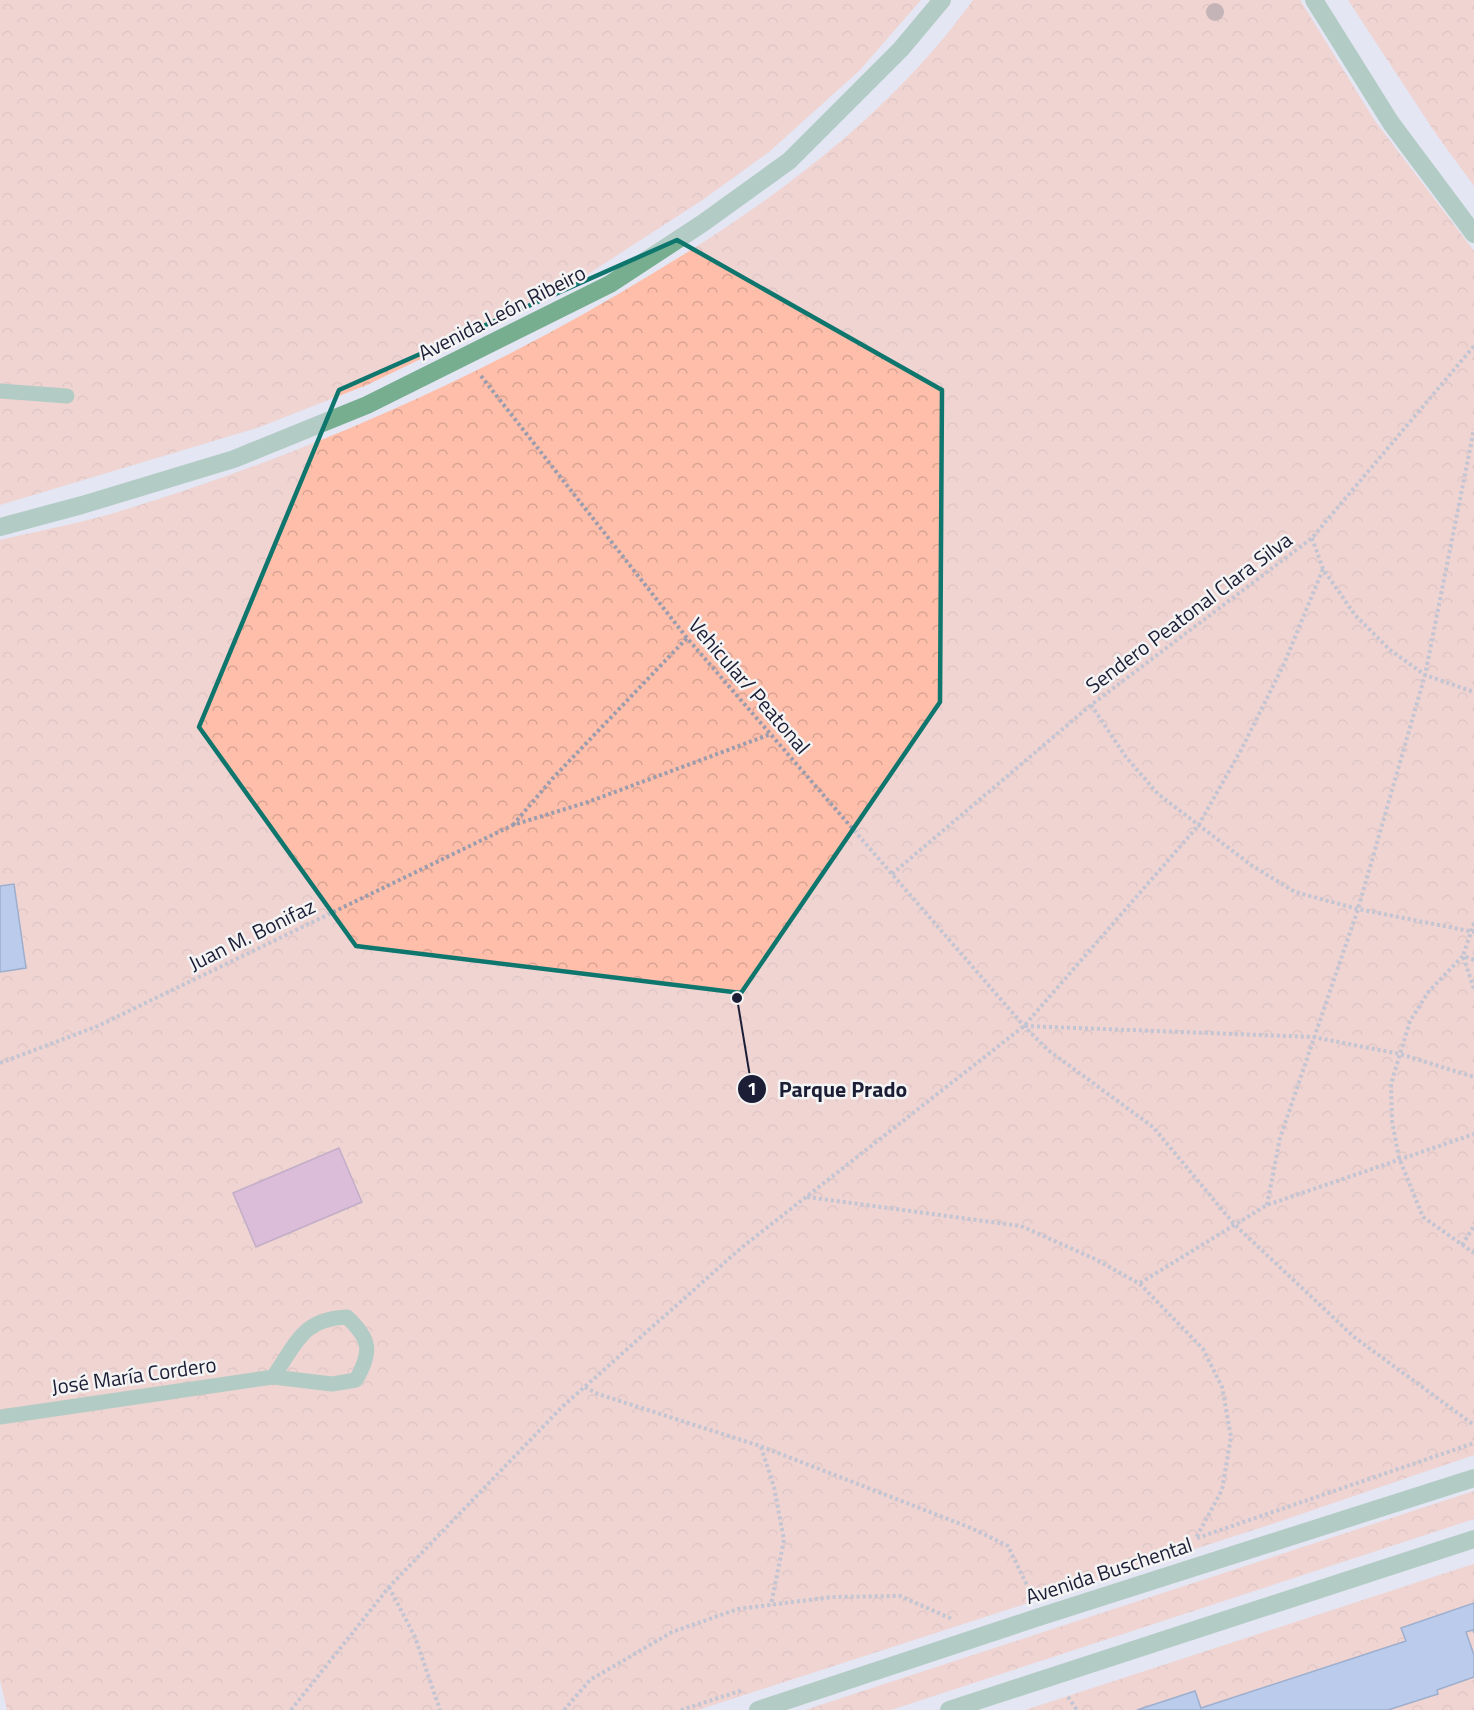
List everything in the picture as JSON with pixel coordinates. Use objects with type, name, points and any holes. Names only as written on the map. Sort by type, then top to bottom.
[{"type":"street","name":"Avenida León Ribeiro","points":[[0,527],[234,459],[368,405],[610,284],[703,223],[789,161],[878,72],[942,0]]},
{"type":"street","points":[[1314,0],[1391,123],[1474,234]]},
{"type":"street","name":"Avenida Buschental","points":[[758,1710],[1039,1617],[1474,1478]]},
{"type":"street","points":[[949,1710],[1474,1539]]},
{"type":"lane","points":[[0,391],[68,396]]},
{"type":"lane","name":"José María Cordero","points":[[0,1417],[273,1377],[332,1384],[356,1380],[368,1359],[363,1332],[347,1317],[326,1318],[307,1327],[273,1377]]},
{"type":"path","name":"Sendero Peatonal Clara Silva","points":[[892,874],[1091,705],[1312,538],[1474,346]]},
{"type":"path","name":"Vehicular/ Peatonal","points":[[465,356],[687,638],[1024,1026],[1048,1050],[1153,1127],[1234,1224],[1354,1337],[1474,1425]]},
{"type":"path","points":[[1267,1205],[1280,1138],[1358,909],[1425,675],[1474,429]]},
{"type":"path","points":[[1312,538],[1323,569],[1355,615],[1390,650],[1425,675],[1474,692]]},
{"type":"path","points":[[291,1710],[389,1587],[585,1387],[741,1248],[1024,1026],[1198,826],[1241,750],[1284,664],[1323,569]]},
{"type":"path","name":"Juan M. Bonifaz","points":[[513,825],[553,778],[687,638]]},
{"type":"path","points":[[1091,705],[1126,757],[1158,794],[1251,865],[1295,892],[1358,909],[1473,932]]},
{"type":"path","name":"Juan M. Bonifaz","points":[[0,1063],[98,1026],[513,825],[588,802],[771,734]]},
{"type":"path","points":[[1474,923],[1473,932],[1463,956],[1429,991],[1410,1021],[1391,1084],[1392,1121],[1399,1158],[1423,1217],[1474,1253]]},
{"type":"path","points":[[1463,956],[1474,960]]},
{"type":"path","points":[[1463,956],[1474,989]]},
{"type":"path","points":[[1024,1026],[1313,1037],[1400,1054],[1474,1077]]},
{"type":"path","points":[[1140,1284],[1267,1205],[1474,1134]]},
{"type":"path","points":[[807,1197],[1021,1226],[1095,1259],[1140,1284],[1203,1348],[1222,1387],[1231,1437],[1222,1490],[1196,1538]]},
{"type":"path","points":[[1462,1245],[1474,1226]]},
{"type":"path","points":[[585,1387],[598,1394],[760,1446],[971,1528],[1008,1546],[1031,1592]]},
{"type":"path","points":[[760,1446],[774,1487],[784,1540],[771,1605]]},
{"type":"path","points":[[389,1587],[415,1637],[440,1710]]},
{"type":"path","points":[[564,1710],[590,1680],[672,1632],[738,1609],[832,1597],[900,1596],[955,1620]]},
{"type":"highlighted area","points":[[677,240],[942,390],[940,702],[741,993],[356,946],[199,727],[339,390]]},
{"type":"green space","points":[[0,0],[921,0],[860,70],[769,152],[704,199],[565,289],[367,385],[257,428],[0,505]]},
{"type":"green space","points":[[973,0],[1300,0],[1375,121],[1474,251],[1474,1455],[1272,1524],[698,1710],[7,1710],[0,1680],[0,540],[111,514],[196,487],[332,436],[464,376],[593,309],[700,245],[787,185],[828,152],[906,80]]},
{"type":"green space","points":[[1348,0],[1474,0],[1474,186],[1436,134]]},
{"type":"green space","points":[[1474,1491],[1474,1519],[891,1710],[805,1710]]},
{"type":"green space","points":[[1474,1564],[1474,1710],[1025,1710],[1464,1567]]},
{"type":"shaded area","points":[[339,1148],[362,1202],[256,1247],[233,1193]]},
{"type":"building","points":[[14,884],[26,968],[0,972],[0,886]]},
{"type":"building","points":[[1474,1603],[1474,1633],[1473,1630],[1466,1632],[1474,1655],[1474,1677],[1437,1690],[1438,1694],[1388,1710],[1137,1710],[1195,1691],[1201,1708],[1406,1641],[1401,1628]]},
{"type":"place","name":"Parque Prado","points":[[737,998]]}]
